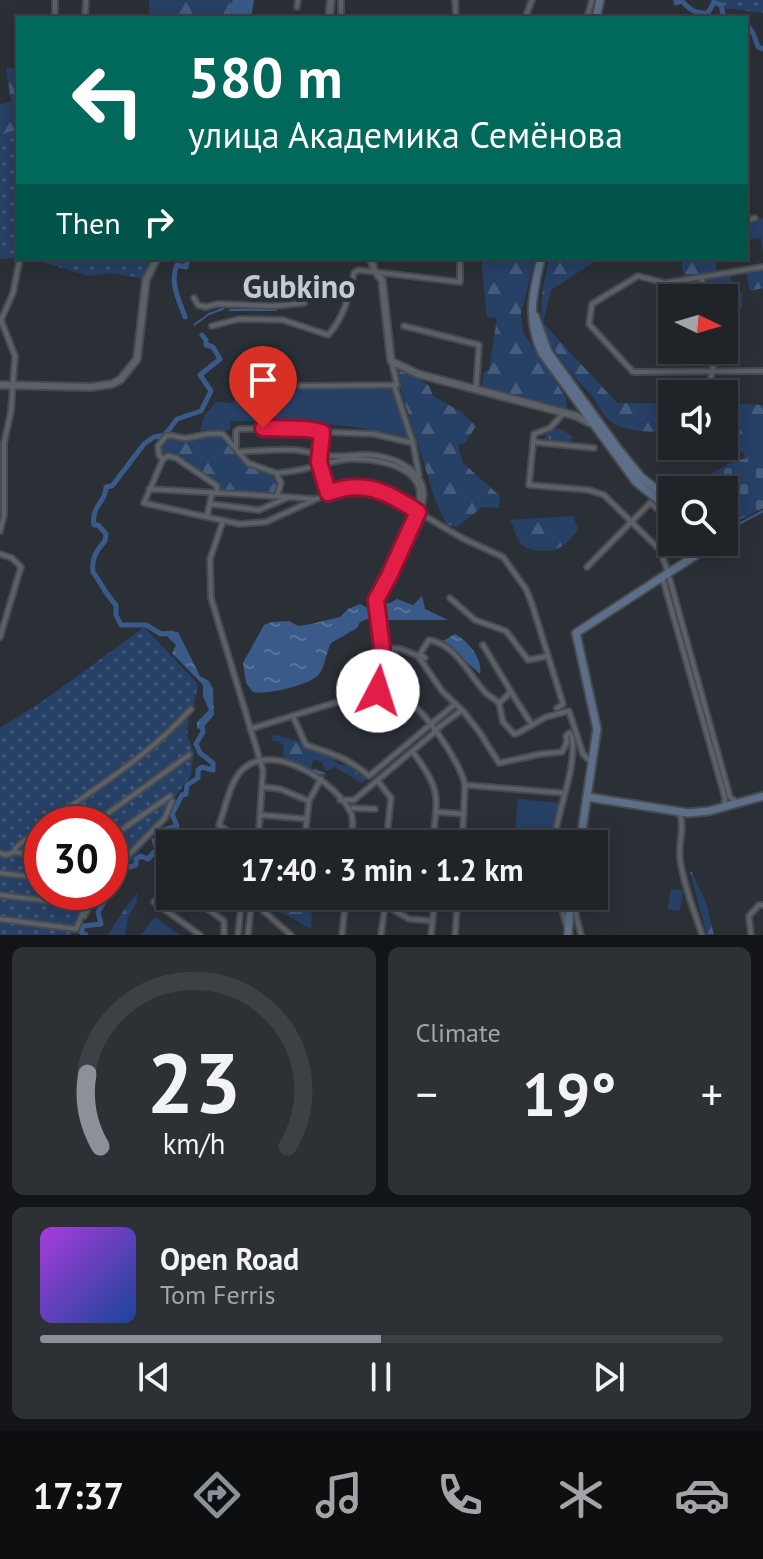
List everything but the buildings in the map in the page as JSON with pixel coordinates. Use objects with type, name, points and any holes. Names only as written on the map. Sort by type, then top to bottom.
[{"type":"main road","points":[[541,260],[531,306],[537,343],[578,412],[593,425],[636,482],[658,500]]},
{"type":"main road","points":[[537,275],[536,318],[548,352],[635,471],[658,490]]},
{"type":"main road","points":[[582,830],[593,764],[596,720],[575,635],[580,628],[691,556]]},
{"type":"main road","points":[[588,795],[686,811],[709,811],[762,795]]},
{"type":"main road","points":[[686,811],[762,795]]},
{"type":"main road","points":[[565,910],[568,934]]},
{"type":"street","points":[[297,7],[298,0]]},
{"type":"street","points":[[748,220],[755,218]]},
{"type":"street","points":[[0,531],[4,515],[4,443],[11,411],[15,356],[1,320],[13,293],[20,260]]},
{"type":"street","points":[[0,385],[102,386],[112,384],[127,374],[137,359],[146,280],[156,260]]},
{"type":"street","points":[[371,260],[372,270],[383,287],[391,361],[397,385],[394,385]]},
{"type":"street","points":[[212,326],[239,319],[276,320],[295,322],[328,335],[345,308],[354,273],[358,270],[460,282],[460,260]]},
{"type":"street","points":[[763,267],[665,283],[634,277],[592,304],[589,324],[633,372],[763,371]]},
{"type":"street","points":[[700,277],[704,284]]},
{"type":"street","points":[[194,298],[198,305],[206,307],[217,304],[274,306],[304,303]]},
{"type":"street","points":[[274,306],[276,320]]},
{"type":"street","points":[[404,326],[479,345],[476,389]]},
{"type":"street","points":[[391,361],[418,374],[564,413],[578,412]]},
{"type":"street","points":[[709,380],[712,364]]},
{"type":"street","points":[[301,386],[394,385]]},
{"type":"street","points":[[378,691],[382,650],[376,600],[424,500],[413,443],[394,385]]},
{"type":"street","points":[[564,413],[550,428],[535,433],[529,485],[597,492],[607,497],[662,553],[720,779],[729,801]]},
{"type":"street","points":[[238,450],[236,431],[239,429],[297,428],[374,434],[413,443]]},
{"type":"street","points":[[322,432],[318,455],[328,493]]},
{"type":"street","points":[[163,459],[159,455],[160,440],[171,434],[183,439],[204,433],[223,434],[248,463],[276,473],[303,472],[349,459],[369,459],[413,475],[420,499],[417,512]]},
{"type":"street","points":[[533,442],[594,448]]},
{"type":"street","points":[[238,450],[295,450],[318,455],[379,457],[408,467],[419,476]]},
{"type":"street","points":[[207,517],[217,486],[176,458],[168,456],[163,459],[144,503],[223,521],[239,524],[266,522],[349,486],[377,488],[495,552],[512,567],[526,589],[563,704],[557,708]]},
{"type":"street","points":[[276,473],[281,483],[277,496]]},
{"type":"street","points":[[149,489],[317,499]]},
{"type":"street","points":[[210,504],[259,510],[289,497]]},
{"type":"street","points":[[303,498],[305,505]]},
{"type":"street","points":[[587,567],[650,503],[658,510]]},
{"type":"street","points":[[223,521],[210,559],[208,576],[211,598],[259,763],[261,787],[258,830]]},
{"type":"street","points":[[0,554],[12,558],[21,566],[0,637]]},
{"type":"street","points":[[667,574],[729,801]]},
{"type":"street","points":[[450,598],[475,620],[506,631],[528,660],[548,656]]},
{"type":"street","points":[[425,658],[420,654],[429,640],[440,642],[469,669],[486,694],[499,703],[503,722],[514,734],[546,717],[569,712],[583,754],[593,764]]},
{"type":"street","points":[[483,645],[534,725]]},
{"type":"street","points":[[365,676],[355,670],[357,666],[382,650],[401,649],[418,656],[442,691],[480,733],[499,763],[564,752],[569,733],[574,750],[556,830]]},
{"type":"street","points":[[499,703],[510,690]]},
{"type":"street","points":[[250,729],[378,691],[409,700],[458,763],[465,785],[463,830]]},
{"type":"street","points":[[293,716],[306,745],[334,753],[369,776],[455,704]]},
{"type":"street","points":[[71,806],[152,749],[191,709]]},
{"type":"street","points":[[340,800],[354,800],[462,710]]},
{"type":"street","points":[[412,751],[436,788],[434,830]]},
{"type":"street","points":[[118,806],[189,755]]},
{"type":"street","points":[[226,830],[219,825],[238,775],[244,767],[279,759],[323,781],[351,814],[352,820]]},
{"type":"street","points":[[258,830],[263,787],[263,770],[259,763]]},
{"type":"street","points":[[306,830],[311,799],[323,781]]},
{"type":"street","points":[[378,781],[391,798],[388,830]]},
{"type":"street","points":[[465,785],[563,793]]},
{"type":"street","points":[[263,787],[311,799]]},
{"type":"street","points":[[128,826],[171,798],[165,818],[128,855]]},
{"type":"street","points":[[351,830],[354,800]]},
{"type":"street","points":[[353,808],[375,809]]},
{"type":"street","points":[[686,811],[685,816],[677,808],[683,824],[680,859],[702,935]]},
{"type":"street","points":[[436,812],[464,814]]},
{"type":"street","points":[[260,815],[307,819]]},
{"type":"street","points":[[15,852],[15,848],[24,841]]},
{"type":"street","points":[[0,853],[24,853]]},
{"type":"street","points":[[0,873],[24,876]]},
{"type":"street","points":[[0,895],[82,905],[84,910],[76,928]]},
{"type":"street","points":[[381,935],[385,905],[409,919],[433,921]]},
{"type":"street","points":[[751,935],[749,916],[759,905],[763,905]]},
{"type":"street","points":[[71,935],[86,910]]},
{"type":"street","points":[[165,910],[200,935]]},
{"type":"street","points":[[209,910],[224,921],[224,935]]},
{"type":"street","points":[[238,935],[241,910]]},
{"type":"street","points":[[248,935],[251,910]]},
{"type":"street","points":[[265,910],[291,935]]},
{"type":"street","points":[[343,935],[345,910]]},
{"type":"street","points":[[431,935],[434,910]]},
{"type":"street","points":[[455,935],[457,910]]},
{"type":"street","points":[[576,910],[581,935]]},
{"type":"street","points":[[0,919],[76,928]]},
{"type":"green space","points":[[149,0],[233,0],[230,7],[232,16],[149,16]]},
{"type":"green space","points":[[708,0],[763,0],[763,13],[725,8],[719,2]]},
{"type":"green space","points":[[6,67],[16,69],[16,132],[0,135],[0,104],[11,102]]},
{"type":"green space","points":[[16,130],[16,257],[0,259],[0,134]]},
{"type":"green space","points":[[763,218],[763,252],[761,238],[748,240],[748,222]]},
{"type":"green space","points":[[35,260],[156,260],[147,279],[110,273],[89,276]]},
{"type":"green space","points":[[481,260],[534,260],[521,313],[523,332],[566,398],[567,409],[482,388],[483,373],[489,369],[497,318],[487,317]]},
{"type":"green space","points":[[549,260],[597,260],[551,290],[543,323],[617,403],[658,403],[658,432],[618,426],[603,414],[549,340],[544,330],[541,312]]},
{"type":"green space","points":[[681,260],[715,260],[717,273],[684,278]]},
{"type":"green space","points":[[763,270],[763,288],[750,291],[746,274]]},
{"type":"green space","points":[[731,274],[732,284],[707,284],[707,279]]},
{"type":"green space","points":[[738,291],[743,294],[742,308],[738,308]]},
{"type":"green space","points":[[393,365],[416,376],[429,386],[433,396],[461,412],[476,426],[465,443],[458,445],[463,463],[500,496],[499,508],[482,507],[457,527],[446,524],[435,499]]},
{"type":"green space","points":[[394,386],[411,439],[367,429],[299,423],[231,421],[230,430],[200,430],[204,416],[216,402],[232,403],[242,388]]},
{"type":"green space","points":[[738,404],[763,405],[763,434],[738,434]]},
{"type":"green space","points":[[559,428],[573,437],[568,442],[544,439],[546,434]]},
{"type":"green space","points":[[738,433],[763,434],[763,454],[745,459],[743,452],[738,452]]},
{"type":"green space","points":[[206,434],[224,436],[247,465],[278,478],[279,486],[275,493],[220,493],[219,486],[191,466],[161,457],[159,453],[164,438],[182,440]]},
{"type":"green space","points":[[763,454],[763,508],[738,520],[738,476],[708,476],[731,462]]},
{"type":"green space","points":[[573,516],[578,529],[570,539],[555,550],[545,551],[529,549],[521,544],[510,520]]},
{"type":"green space","points":[[144,627],[198,684],[193,709],[176,725],[187,717],[189,720],[187,735],[194,752],[191,775],[176,795],[169,815],[128,865],[128,806],[73,806],[162,736],[67,806],[24,806],[24,839],[6,854],[0,851],[0,728],[46,699]]},
{"type":"green space","points":[[273,735],[333,754],[333,759],[340,765],[348,765],[367,779],[362,783],[335,767],[326,771],[322,762],[313,759],[311,768],[326,773],[322,776],[283,756],[284,746],[279,741],[272,741]]},
{"type":"green space","points":[[518,799],[559,803],[555,830],[515,830]]},
{"type":"green space","points":[[24,842],[24,910],[91,910],[71,935],[0,935],[0,854],[6,856]]},
{"type":"green space","points":[[690,872],[706,903],[714,935],[707,935]]},
{"type":"green space","points":[[671,889],[683,891],[680,911],[668,909]]},
{"type":"green space","points":[[137,893],[137,902],[128,917],[125,935],[108,935],[124,910],[128,910]]},
{"type":"green space","points":[[275,910],[310,910],[311,928],[305,926]]},
{"type":"green space","points":[[155,917],[180,935],[141,935]]},
{"type":"water","points":[[233,0],[254,0],[251,16],[232,16],[230,7]]},
{"type":"water","points":[[422,596],[425,609],[448,620],[385,620],[378,603],[390,603],[397,599],[413,605]]},
{"type":"water","points":[[360,604],[366,607],[370,618],[331,643],[322,670],[316,677],[299,685],[268,692],[253,692],[246,683],[243,663],[264,625],[289,621],[298,626],[311,624],[340,617]]},
{"type":"water","points":[[168,631],[178,632],[200,676],[209,681],[213,689],[214,715],[201,730],[197,728],[197,722],[209,710],[203,696],[203,685],[172,653],[176,645],[166,635]]},
{"type":"water","points":[[455,634],[474,651],[480,674],[443,641]]},
{"type":"waterway","points":[[676,0],[676,3],[682,1],[694,11],[704,13],[708,13],[714,2],[721,5],[724,16]]},
{"type":"waterway","points":[[748,26],[758,47],[763,49]]},
{"type":"waterway","points":[[185,317],[174,279],[177,265],[186,267],[188,260]]},
{"type":"waterway","points":[[194,325],[223,309]]},
{"type":"waterway","points":[[230,310],[276,310]]},
{"type":"waterway","points":[[172,633],[161,634],[146,625],[121,625],[116,615],[116,605],[93,572],[94,558],[106,534],[94,525],[94,518],[106,487],[112,486],[144,444],[154,437],[165,435],[177,419],[201,411],[211,391],[200,375],[220,359],[213,347],[206,345],[202,335]]},
{"type":"waterway","points":[[738,524],[763,511]]},
{"type":"waterway","points":[[128,868],[136,865],[136,859],[141,856],[148,859],[157,849],[154,840],[159,838],[160,831],[177,826],[172,814],[182,795],[186,794],[187,785],[198,778],[198,770],[202,767],[213,770],[213,763],[200,753],[196,744],[203,732],[202,722]]},
{"type":"waterway","points":[[86,935],[81,932],[83,926],[101,924],[99,910]]},
{"type":"district","name":"Gubkino","points":[[299,286]]},
{"type":"route","points":[[263,428],[322,432],[318,455],[328,493],[349,486],[377,488],[418,512],[376,600],[382,636],[378,691]]}]
